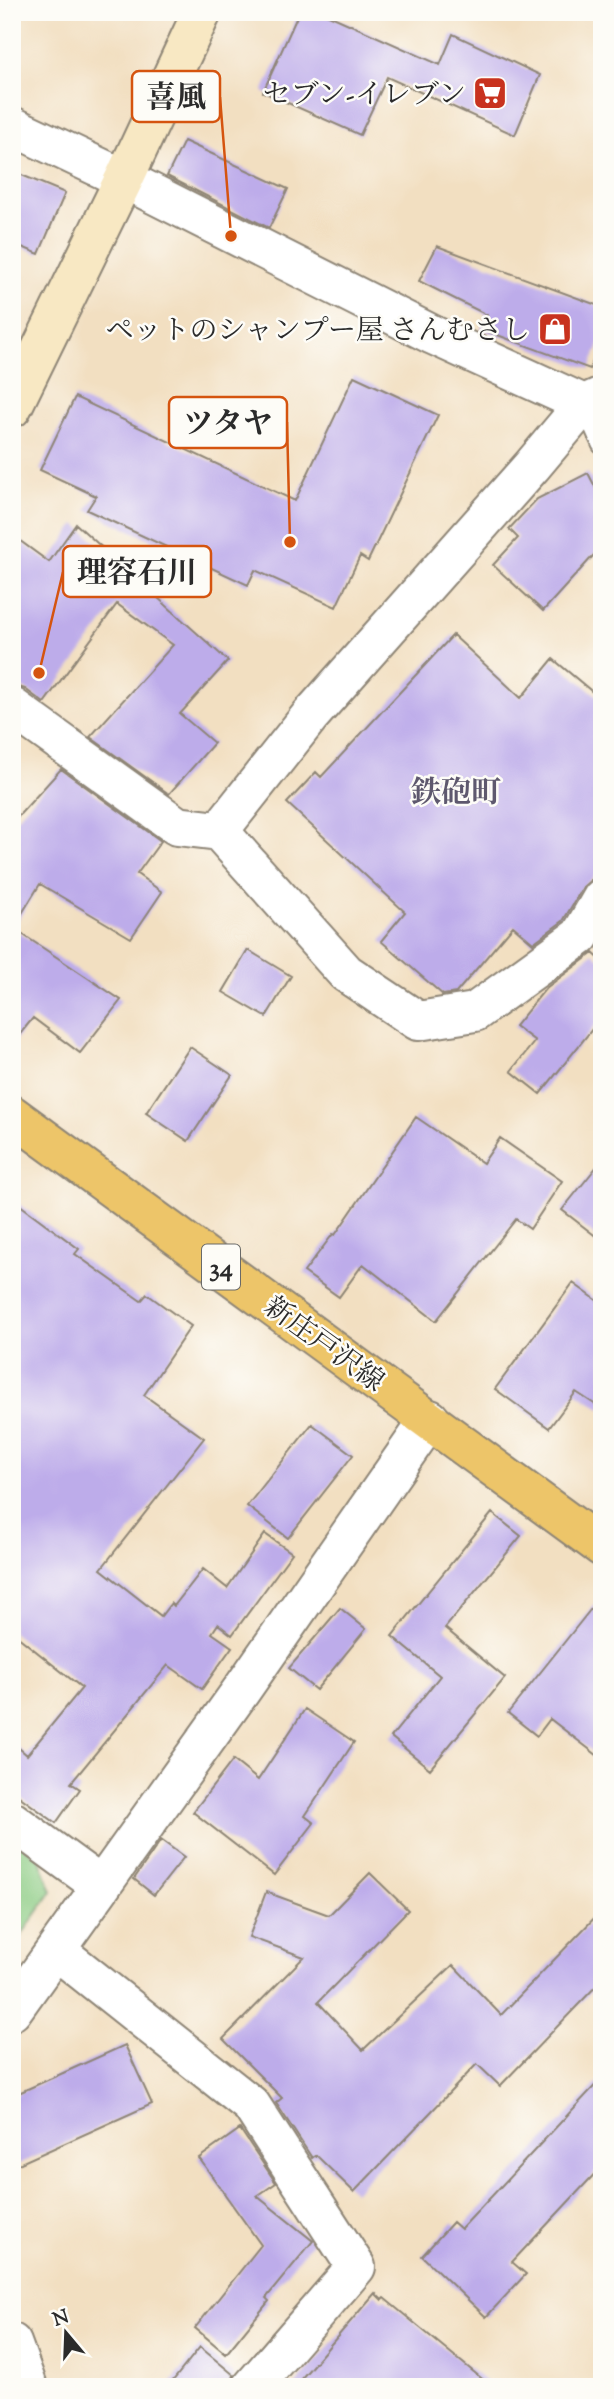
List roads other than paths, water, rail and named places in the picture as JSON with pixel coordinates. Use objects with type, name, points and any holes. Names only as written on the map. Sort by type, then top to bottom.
[{"type":"main road","name":"新庄戸沢線","points":[[12,1115],[602,1547]]},
{"type":"street","points":[[12,408],[202,12]]},
{"type":"street","points":[[12,126],[124,179],[433,335],[593,400],[310,716],[219,831]]},
{"type":"street","points":[[12,707],[177,826],[219,831],[346,973],[418,1021],[475,1012],[580,936],[602,898]]},
{"type":"street","points":[[12,2011],[243,1688],[430,1419]]},
{"type":"street","points":[[12,1821],[101,1886]]},
{"type":"street","points":[[56,1950],[251,2105],[356,2267],[252,2387]]},
{"type":"street","points":[[12,2343],[27,2387]]},
{"type":"lane","points":[[593,400],[602,444]]},
{"type":"place","name":"セブン-イレブン","points":[[490,93]]},
{"type":"place","name":"喜風","points":[[231,236]]},
{"type":"place","name":"ペットのシャンプー屋 さんむさし","points":[[555,329]]},
{"type":"place","name":"ツタヤ","points":[[290,542]]},
{"type":"place","name":"理容石川","points":[[39,673]]},
{"type":"district","name":"鉄砲町","points":[[456,792]]}]
